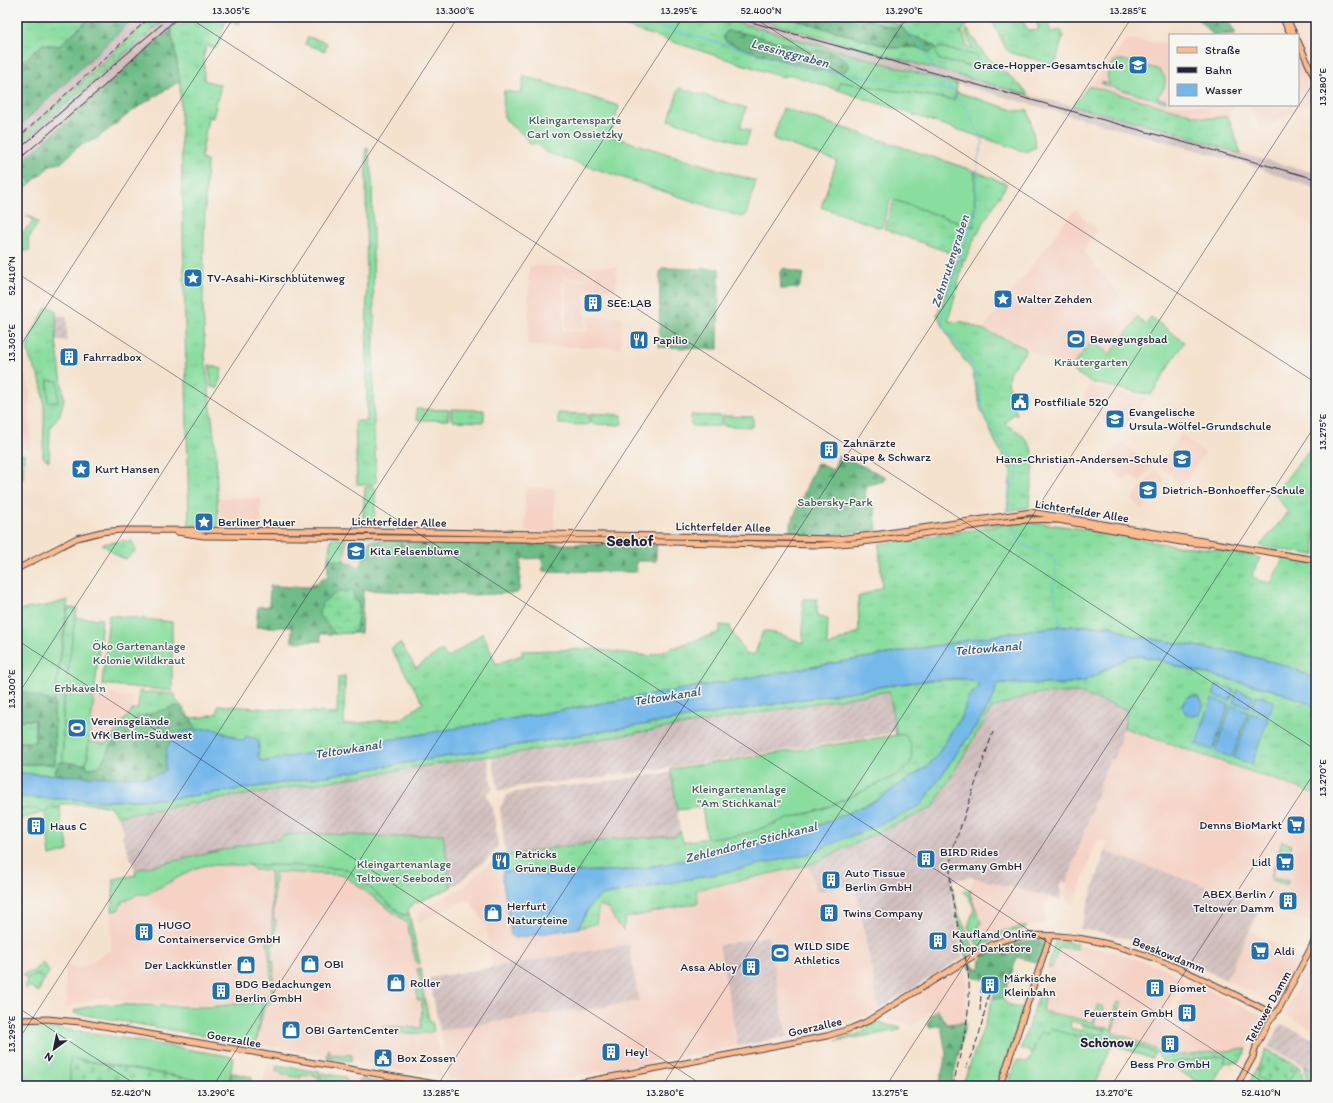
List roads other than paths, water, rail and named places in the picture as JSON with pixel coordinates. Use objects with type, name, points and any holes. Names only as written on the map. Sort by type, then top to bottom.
[{"type":"main road","points":[[1282,17],[1290,34]]},
{"type":"main road","points":[[1286,17],[1294,34]]},
{"type":"main road","points":[[1299,43],[1316,81]]},
{"type":"main road","points":[[1299,51],[1310,68]]},
{"type":"main road","name":"Lichterfelder Allee","points":[[189,532],[219,530],[837,539],[1031,512],[1316,560]]},
{"type":"main road","name":"Lichterfelder Allee","points":[[189,532],[220,537],[522,539],[818,545],[857,543],[1004,521],[1040,519],[1058,520],[1181,542],[1222,544]]},
{"type":"main road","points":[[17,569],[77,538],[96,533],[122,530],[189,532]]},
{"type":"main road","points":[[219,530],[220,537]]},
{"type":"main road","name":"Goerzallee","points":[[563,1086],[827,1036],[840,1032],[866,1022],[998,942],[1020,936],[1050,936]]},
{"type":"main road","points":[[1000,1086],[1050,936]]},
{"type":"main road","name":"Beeskowdamm","points":[[1050,936],[1098,941],[1117,945],[1148,955],[1179,967],[1274,1014]]},
{"type":"main road","name":"Teltower Damm","points":[[1237,1086],[1256,1046],[1274,1014],[1280,1007],[1316,938]]},
{"type":"main road","name":"Goerzallee","points":[[17,1020],[47,1019],[80,1022],[447,1086]]},
{"type":"water","name":"Teltowkanal","points":[[1061,626],[1111,626],[1133,636],[1238,653],[1287,666],[1316,679],[1316,708],[1301,700],[1270,689],[1182,668],[1157,659],[1141,656],[1130,656],[1085,681],[1061,684],[1000,683],[996,686],[995,694],[984,714],[921,805],[892,819],[807,854],[716,874],[600,896],[591,904],[578,928],[514,938],[511,935],[502,875],[503,872],[633,870],[753,847],[811,829],[875,801],[928,766],[935,758],[960,719],[965,708],[967,698],[978,688],[978,683],[971,680],[948,679],[885,686],[256,787],[174,798],[105,801],[17,797],[17,773],[125,778],[149,777],[164,772],[167,748],[174,736],[180,732],[211,728],[244,741],[246,736],[259,740],[258,757],[261,761],[266,761],[1003,634]]},
{"type":"water","points":[[1217,684],[1234,690],[1230,701],[1213,695]]},
{"type":"water","points":[[1237,690],[1253,696],[1249,707],[1233,702]]},
{"type":"water","points":[[1256,695],[1274,701],[1269,715],[1252,708]]},
{"type":"water","points":[[1193,696],[1200,699],[1203,706],[1200,713],[1193,716],[1186,713],[1183,706],[1186,699]]},
{"type":"water","points":[[1212,699],[1229,705],[1213,750],[1196,744]]},
{"type":"water","points":[[1231,706],[1248,712],[1232,757],[1215,751]]},
{"type":"water","points":[[1250,713],[1268,719],[1252,764],[1234,758]]},
{"type":"waterway","name":"Lessinggraben","points":[[627,17],[817,71],[896,81],[951,91]]},
{"type":"waterway","name":"Zehnrutengraben","points":[[901,17],[936,70]]},
{"type":"waterway","name":"Zehnrutengraben","points":[[942,318],[950,297],[960,259],[976,212],[978,158],[983,142],[969,113],[943,79]]},
{"type":"waterway","name":"Zehnrutengraben","points":[[942,322],[943,327],[972,362],[985,420],[1015,462],[1018,471],[1010,488],[1008,497],[1008,511]]},
{"type":"waterway","name":"Zehnrutengraben","points":[[1012,525],[1020,542],[1032,549],[1048,553],[1055,560],[1056,573],[1053,589],[1056,604]]},
{"type":"waterway","name":"Zehnrutengraben","points":[[1058,612],[1061,627]]},
{"type":"waterway","points":[[1215,698],[1268,716]]},
{"type":"waterway","points":[[1200,713],[1201,719],[1193,743],[1194,746],[1226,757]]},
{"type":"tram line","points":[[17,161],[104,86],[178,17]]},
{"type":"tram line","points":[[733,17],[1316,179]]},
{"type":"tram line","points":[[17,151],[162,24]]},
{"type":"railway","points":[[17,139],[150,17]]},
{"type":"railway","points":[[953,1086],[968,1015],[969,986],[968,972],[954,910],[950,879],[951,864],[953,849],[993,732]]},
{"type":"railway","points":[[980,1011],[982,979]]},
{"type":"railway","points":[[966,1068],[979,1035],[990,989]]},
{"type":"place","name":"Grace-Hopper-Gesamtschule","points":[[1138,65]]},
{"type":"place","name":"TV-Asahi-Kirschblütenweg","points":[[193,278]]},
{"type":"place","name":"Walter Zehden","points":[[1003,299]]},
{"type":"place","name":"SEE:LAB","points":[[593,303]]},
{"type":"place","name":"Bewegungsbad","points":[[1076,339]]},
{"type":"place","name":"Papilio","points":[[639,340]]},
{"type":"place","name":"Fahrradbox","points":[[69,357]]},
{"type":"place","name":"Postfiliale 520","points":[[1020,402]]},
{"type":"place","name":"Evangelische Ursula-Wölfel-Grundschule","points":[[1115,419]]},
{"type":"place","name":"Zahnärzte Saupe & Schwarz","points":[[829,450]]},
{"type":"place","name":"Hans-Christian-Andersen-Schule","points":[[1182,459]]},
{"type":"place","name":"Kurt Hansen","points":[[81,469]]},
{"type":"place","name":"Dietrich-Bonhoeffer-Schule","points":[[1148,490]]},
{"type":"place","name":"Berliner Mauer","points":[[204,522]]},
{"type":"place","name":"Kita Felsenblume","points":[[356,551]]},
{"type":"place","name":"Vereinsgelände VfK Berlin-Südwest","points":[[77,728]]},
{"type":"place","name":"Denns BioMarkt","points":[[1296,825]]},
{"type":"place","name":"Haus C","points":[[36,826]]},
{"type":"place","name":"BIRD Rides Germany GmbH","points":[[926,859]]},
{"type":"place","name":"Patricks Grüne Bude","points":[[501,861]]},
{"type":"place","name":"Lidl","points":[[1285,862]]},
{"type":"place","name":"Auto Tissue Berlin GmbH","points":[[831,880]]},
{"type":"place","name":"ABEX Berlin / Teltower Damm","points":[[1288,901]]},
{"type":"place","name":"Herfurt Natursteine","points":[[493,913]]},
{"type":"place","name":"Twins Company","points":[[829,913]]},
{"type":"place","name":"HUGO Containerservice GmbH","points":[[144,932]]},
{"type":"place","name":"Kaufland Online Shop Darkstore","points":[[938,941]]},
{"type":"place","name":"Aldi","points":[[1260,951]]},
{"type":"place","name":"WILD SIDE Athletics","points":[[780,953]]},
{"type":"place","name":"OBI","points":[[310,964]]},
{"type":"place","name":"Der Lackkünstler","points":[[246,965]]},
{"type":"place","name":"Assa Abloy","points":[[751,967]]},
{"type":"place","name":"Roller","points":[[396,983]]},
{"type":"place","name":"Märkische Kleinbahn","points":[[990,985]]},
{"type":"place","name":"Biomet","points":[[1155,988]]},
{"type":"place","name":"BDG Bedachungen Berlin GmbH","points":[[221,991]]},
{"type":"place","name":"Feuerstein GmbH","points":[[1187,1013]]},
{"type":"place","name":"OBI GartenCenter","points":[[291,1030]]},
{"type":"place","name":"Bess Pro GmbH","points":[[1170,1044]]},
{"type":"place","name":"Heyl","points":[[611,1052]]},
{"type":"place","name":"Box Zossen","points":[[383,1058]]},
{"type":"district","name":"Seehof","points":[[630,540]]},
{"type":"district","name":"Schönow","points":[[1107,1042]]},
{"type":"park label","name":"Kleingartensparte Carl von Ossietzky","points":[[575,127]]},
{"type":"park label","name":"Kräutergarten","points":[[1091,362]]},
{"type":"park label","name":"Sabersky-Park","points":[[835,502]]},
{"type":"park label","name":"Öko Gartenanlage Kolonie Wildkraut","points":[[139,653]]},
{"type":"park label","name":"Erbkaveln","points":[[80,688]]},
{"type":"park label","name":"Kleingartenanlage \"Am Stichkanal\"","points":[[739,796]]},
{"type":"park label","name":"Kleingartenanlage Teltower Seeboden","points":[[404,871]]},
{"type":"water label","name":"Zehlendorfer Stichkanal","points":[[751,842]]}]
